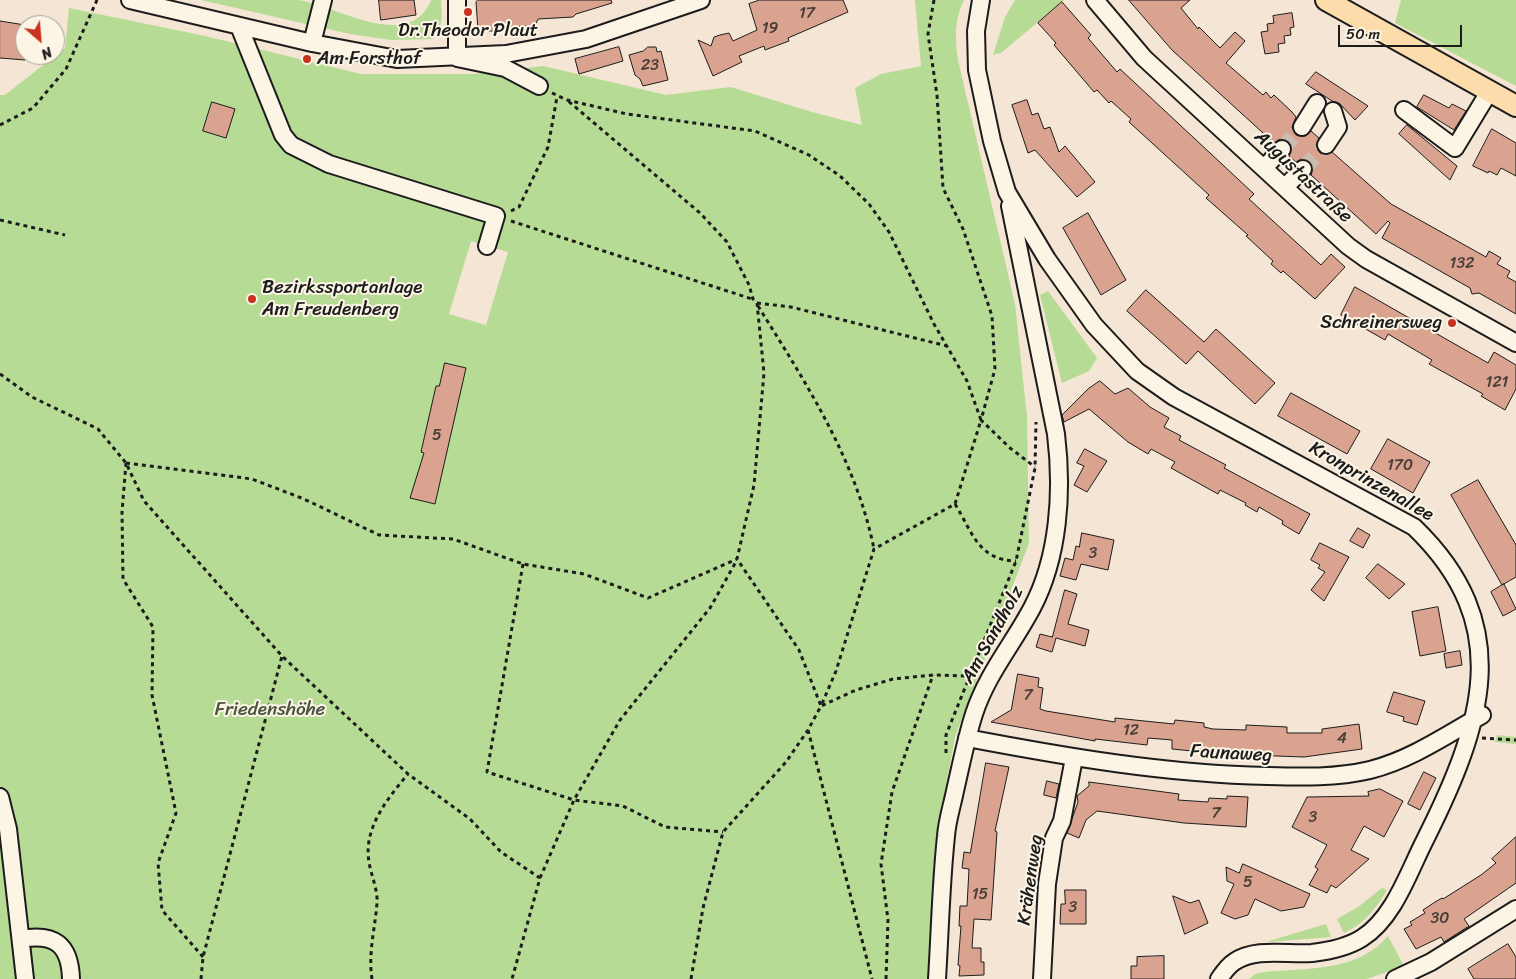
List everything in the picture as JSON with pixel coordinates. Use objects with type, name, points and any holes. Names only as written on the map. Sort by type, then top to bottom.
[{"type":"main road","points":[[1326,0],[1516,106]]},
{"type":"street","points":[[130,0],[312,43],[397,59],[457,58],[506,54],[586,39],[701,0]]},
{"type":"street","points":[[312,43],[323,0]]},
{"type":"street","points":[[457,0],[457,58]]},
{"type":"street","name":"Kronprinzenallee","points":[[981,0],[975,46],[977,70],[992,141],[1008,192],[1047,259],[1089,318],[1137,371],[1174,397],[1393,514],[1430,539],[1448,558],[1474,599],[1487,638],[1489,675],[1482,715],[1458,776],[1394,900],[1380,922],[1363,938],[1340,948],[1312,953],[1252,955],[1234,962],[1219,979]]},
{"type":"street","name":"Kronprinzenallee","points":[[978,22],[992,0]]},
{"type":"street","name":"Augustastraße","points":[[1095,0],[1144,58],[1348,246],[1366,259],[1516,343]]},
{"type":"street","points":[[239,26],[283,136],[291,145],[328,164],[496,216],[487,246]]},
{"type":"street","points":[[457,58],[506,68],[539,86]]},
{"type":"street","points":[[1404,110],[1455,148],[1489,92]]},
{"type":"street","points":[[1302,127],[1317,103]]},
{"type":"street","points":[[1326,144],[1338,127],[1334,110]]},
{"type":"street","points":[[1264,168],[1282,149]]},
{"type":"street","points":[[1285,187],[1303,169]]},
{"type":"street","name":"Am Sandholz","points":[[938,979],[946,834],[967,738],[974,712],[989,678],[1033,607],[1040,590],[1054,540],[1058,497],[1056,434],[1008,192]]},
{"type":"street","name":"Faunaweg","points":[[967,738],[1074,758],[1151,769],[1219,774],[1339,775],[1369,770],[1400,761],[1482,715]]},
{"type":"street","name":"Krähenweg","points":[[1042,979],[1046,884],[1054,838],[1062,821],[1074,758]]},
{"type":"street","points":[[0,797],[8,829],[24,979]]},
{"type":"street","points":[[1395,979],[1431,962],[1516,909]]},
{"type":"street","points":[[21,939],[36,936],[54,940],[67,952],[71,979]]},
{"type":"path","points":[[0,125],[33,108],[66,69],[97,0]]},
{"type":"path","points":[[874,549],[955,504],[995,369],[992,316],[963,229],[943,188],[937,95],[928,34],[934,0]]},
{"type":"path","points":[[496,216],[519,207],[548,147],[557,96]]},
{"type":"path","points":[[753,299],[749,285],[720,234],[700,213],[567,100],[627,114],[755,131],[809,154],[840,176],[869,204],[889,232],[903,264],[967,381],[981,420],[1010,448],[1035,468]]},
{"type":"path","points":[[496,216],[753,299],[821,407],[868,519],[874,549],[836,671],[808,730],[786,762],[723,832],[703,908],[690,979]]},
{"type":"path","points":[[0,220],[65,234]]},
{"type":"path","points":[[757,303],[791,307],[948,346]]},
{"type":"path","points":[[512,979],[540,878],[574,800],[620,720],[710,608],[737,559],[754,485],[764,372],[757,303]]},
{"type":"path","points":[[0,374],[32,398],[98,429],[126,462],[144,501],[282,656],[408,774],[470,819],[501,852],[540,878]]},
{"type":"path","points":[[946,755],[946,735],[1016,561],[1035,468],[1036,419]]},
{"type":"path","points":[[126,462],[252,479],[304,498],[378,535],[452,539],[523,564],[584,574],[648,598],[737,559]]},
{"type":"path","points":[[126,462],[122,512],[123,579],[153,627],[152,695],[176,813],[158,863],[162,910],[203,957]]},
{"type":"path","points":[[955,504],[979,546],[989,555],[1003,561],[1016,561]]},
{"type":"path","points":[[737,559],[798,650],[821,706]]},
{"type":"path","points":[[523,564],[487,772],[574,800],[623,806],[665,827],[723,832]]},
{"type":"path","points":[[201,979],[203,957],[282,656]]},
{"type":"path","points":[[821,706],[856,690],[893,680],[933,675],[969,676]]},
{"type":"path","points":[[886,979],[888,920],[881,864],[889,810],[892,792],[933,675]]},
{"type":"path","points":[[808,730],[872,979]]},
{"type":"path","points":[[1498,739],[1516,740]]},
{"type":"path","points":[[372,979],[369,960],[377,901],[368,860],[372,829],[387,799],[408,774]]},
{"type":"green space","points":[[201,0],[297,0],[312,3],[369,22],[388,25],[406,24],[420,16],[431,0],[441,0],[442,16],[439,30],[432,39],[391,40],[350,34]]},
{"type":"green space","name":"Friedenshöhe","points":[[915,0],[964,0],[958,15],[956,29],[958,60],[1015,304],[1027,417],[1029,543],[955,737],[935,844],[928,979],[0,979],[0,95],[5,95],[43,65],[65,65],[69,8],[205,36],[361,74],[474,74],[543,66],[666,95],[731,87],[862,125],[855,88],[881,74],[921,66]],"holes":[[[471,241],[508,252],[486,325],[449,314]]]},
{"type":"green space","points":[[1015,0],[1064,0],[1001,53],[993,55],[1005,17]]},
{"type":"green space","points":[[1401,0],[1516,0],[1516,86],[1395,23]]},
{"type":"green space","points":[[1048,291],[1097,358],[1089,371],[1062,383],[1040,295]]},
{"type":"green space","points":[[1497,735],[1516,737],[1516,744],[1495,742]]},
{"type":"green space","points":[[1382,888],[1387,890],[1374,910],[1358,925],[1344,933],[1337,919],[1358,907]]},
{"type":"green space","points":[[1326,924],[1331,937],[1269,942],[1269,941]]},
{"type":"green space","points":[[1388,936],[1404,966],[1367,979],[1249,979],[1255,974],[1264,972],[1331,966],[1347,962],[1376,948]]},
{"type":"building","points":[[379,0],[414,0],[416,15],[381,20]]},
{"type":"building","points":[[478,0],[611,0],[612,3],[576,14],[573,17],[538,19],[533,31],[527,26],[509,27],[509,31],[490,31],[478,30],[476,2]]},
{"type":"building","points":[[760,0],[843,0],[848,12],[788,38],[789,41],[765,50],[764,46],[739,56],[742,62],[713,76],[698,40],[711,46],[714,37],[729,33],[733,41],[757,30],[749,4]]},
{"type":"building","points":[[1129,0],[1190,0],[1181,8],[1198,29],[1199,27],[1220,48],[1235,32],[1245,41],[1226,63],[1263,95],[1266,92],[1271,98],[1274,95],[1292,112],[1296,117],[1292,127],[1296,135],[1306,136],[1311,131],[1319,138],[1316,145],[1320,153],[1326,155],[1332,152],[1391,204],[1486,257],[1489,251],[1501,258],[1497,264],[1510,271],[1507,277],[1516,282],[1516,314],[1479,293],[1472,294],[1470,288],[1382,238],[1390,223],[1388,221],[1376,234],[1311,175],[1313,167],[1310,162],[1301,159],[1296,162],[1289,156],[1292,147],[1288,141],[1280,139],[1274,143],[1172,50]]},
{"type":"building","points":[[1062,2],[1091,35],[1088,38],[1117,72],[1120,69],[1254,194],[1249,199],[1321,265],[1331,254],[1345,267],[1315,299],[1283,271],[1281,273],[1271,264],[1273,261],[1246,236],[1248,235],[1206,198],[1209,195],[1129,122],[1131,119],[1111,101],[1109,103],[1097,90],[1094,92],[1038,23]]},
{"type":"building","points":[[1292,13],[1294,27],[1290,28],[1291,35],[1284,36],[1285,43],[1278,44],[1279,52],[1265,54],[1261,32],[1268,31],[1267,24],[1274,23],[1273,16]]},
{"type":"building","points":[[0,21],[15,23],[15,59],[0,58]]},
{"type":"building","points":[[619,47],[623,61],[579,74],[575,59]]},
{"type":"building","points":[[648,47],[656,47],[657,52],[661,51],[668,80],[643,86],[640,79],[635,75],[629,55],[643,51]]},
{"type":"building","points":[[1316,72],[1368,106],[1355,120],[1339,103],[1332,101],[1306,84]]},
{"type":"building","points":[[1424,95],[1449,108],[1452,104],[1466,111],[1454,130],[1417,107]]},
{"type":"building","points":[[1027,100],[1032,115],[1038,113],[1044,129],[1050,127],[1059,152],[1065,146],[1095,182],[1077,197],[1035,150],[1028,153],[1012,105]]},
{"type":"building","points":[[212,102],[235,109],[226,138],[203,131]]},
{"type":"building","points":[[1407,125],[1457,166],[1450,180],[1399,134]]},
{"type":"building","points":[[1492,129],[1516,143],[1516,176],[1501,168],[1497,175],[1473,166]]},
{"type":"building","points":[[1088,213],[1126,280],[1101,295],[1063,228]]},
{"type":"building","points":[[1355,287],[1488,363],[1494,352],[1516,365],[1516,389],[1505,410],[1481,396],[1483,394],[1429,364],[1432,360],[1388,334],[1385,340],[1341,315]]},
{"type":"building","points":[[1146,290],[1204,342],[1216,329],[1275,383],[1255,404],[1198,351],[1186,364],[1127,311]]},
{"type":"building","points":[[445,363],[466,368],[435,504],[410,498],[424,453],[421,452],[436,386],[439,386]]},
{"type":"building","points":[[1100,381],[1115,394],[1128,388],[1150,407],[1169,418],[1164,427],[1181,436],[1179,440],[1226,465],[1224,468],[1310,514],[1299,534],[1282,524],[1283,521],[1259,507],[1257,512],[1245,505],[1246,503],[1220,490],[1218,494],[1171,468],[1175,462],[1151,449],[1148,454],[1128,442],[1089,409],[1064,422],[1062,415],[1088,389]]},
{"type":"building","points":[[1291,393],[1360,431],[1347,454],[1278,416]]},
{"type":"building","points":[[1388,439],[1430,462],[1413,493],[1371,469]]},
{"type":"building","points":[[1085,449],[1107,461],[1087,492],[1074,485],[1084,466],[1077,463]]},
{"type":"building","points":[[1478,480],[1516,545],[1516,577],[1502,585],[1451,495]]},
{"type":"building","points":[[1358,528],[1370,535],[1363,548],[1350,541]]},
{"type":"building","points":[[1082,533],[1114,540],[1108,570],[1081,564],[1076,580],[1060,576],[1065,558],[1073,560],[1076,546],[1079,547]]},
{"type":"building","points":[[1320,543],[1349,557],[1324,601],[1311,590],[1325,572],[1318,568],[1320,565],[1311,560]]},
{"type":"building","points":[[1378,564],[1405,584],[1389,599],[1366,578]]},
{"type":"building","points":[[1504,584],[1516,609],[1503,616],[1491,592]]},
{"type":"building","points":[[1065,590],[1077,594],[1068,624],[1089,630],[1085,646],[1056,638],[1052,652],[1036,647],[1040,634],[1052,637]]},
{"type":"building","points":[[1438,607],[1446,651],[1420,656],[1412,612]]},
{"type":"building","points":[[1460,651],[1462,665],[1446,668],[1444,654]]},
{"type":"building","points":[[1018,674],[1039,678],[1038,687],[1043,688],[1040,709],[1046,711],[1115,722],[1115,718],[1174,724],[1175,720],[1204,723],[1204,727],[1213,729],[1246,730],[1246,725],[1287,727],[1287,733],[1322,733],[1322,729],[1359,724],[1362,749],[1304,757],[1223,754],[1172,749],[1172,740],[1148,738],[1147,745],[1095,739],[1095,741],[991,722],[1011,710]]},
{"type":"building","points":[[1394,692],[1425,701],[1417,725],[1403,721],[1404,717],[1387,712]]},
{"type":"building","points":[[986,763],[1009,767],[995,831],[997,832],[991,920],[974,919],[972,948],[981,948],[981,962],[984,962],[984,975],[959,976],[960,906],[967,906],[969,869],[962,868],[964,852],[970,853]]},
{"type":"building","points":[[1424,772],[1436,778],[1420,810],[1408,804]]},
{"type":"building","points":[[1047,781],[1059,784],[1056,798],[1044,795]]},
{"type":"building","points":[[1089,782],[1179,794],[1178,800],[1208,802],[1209,798],[1227,799],[1227,796],[1248,797],[1246,827],[1184,823],[1097,811],[1086,820],[1079,838],[1067,833],[1078,802],[1077,796],[1089,786]]},
{"type":"building","points":[[1380,789],[1403,801],[1384,837],[1364,826],[1351,850],[1369,859],[1336,888],[1331,885],[1327,893],[1309,885],[1318,869],[1315,867],[1327,845],[1292,827],[1307,797],[1369,796],[1368,792]]},
{"type":"building","points":[[1516,837],[1516,883],[1464,919],[1469,926],[1444,942],[1441,937],[1416,949],[1404,929],[1412,925],[1410,922],[1425,913],[1423,910],[1481,875],[1496,863],[1492,859]]},
{"type":"building","points":[[1243,864],[1310,894],[1304,907],[1281,911],[1255,899],[1248,915],[1235,919],[1221,913],[1234,884],[1227,881],[1226,867],[1239,873]]},
{"type":"building","points":[[1065,890],[1086,890],[1086,924],[1060,924],[1061,904],[1065,904]]},
{"type":"building","points":[[1173,896],[1190,903],[1199,900],[1208,923],[1185,934]]},
{"type":"building","points":[[1508,944],[1516,957],[1516,979],[1474,979],[1468,969]]},
{"type":"building","points":[[1164,956],[1164,979],[1131,979],[1131,966],[1137,966],[1137,957]]},
{"type":"tunnel","points":[[1282,149],[1302,127]]},
{"type":"tunnel","points":[[1303,169],[1326,145]]},
{"type":"place","name":"Dr.Theodor Plaut","points":[[468,12]]},
{"type":"place","name":"Am Forsthof","points":[[307,59]]},
{"type":"place","name":"Bezirkssportanlage Am Freudenberg","points":[[252,299]]},
{"type":"place","name":"Schreinersweg","points":[[1452,323]]}]
